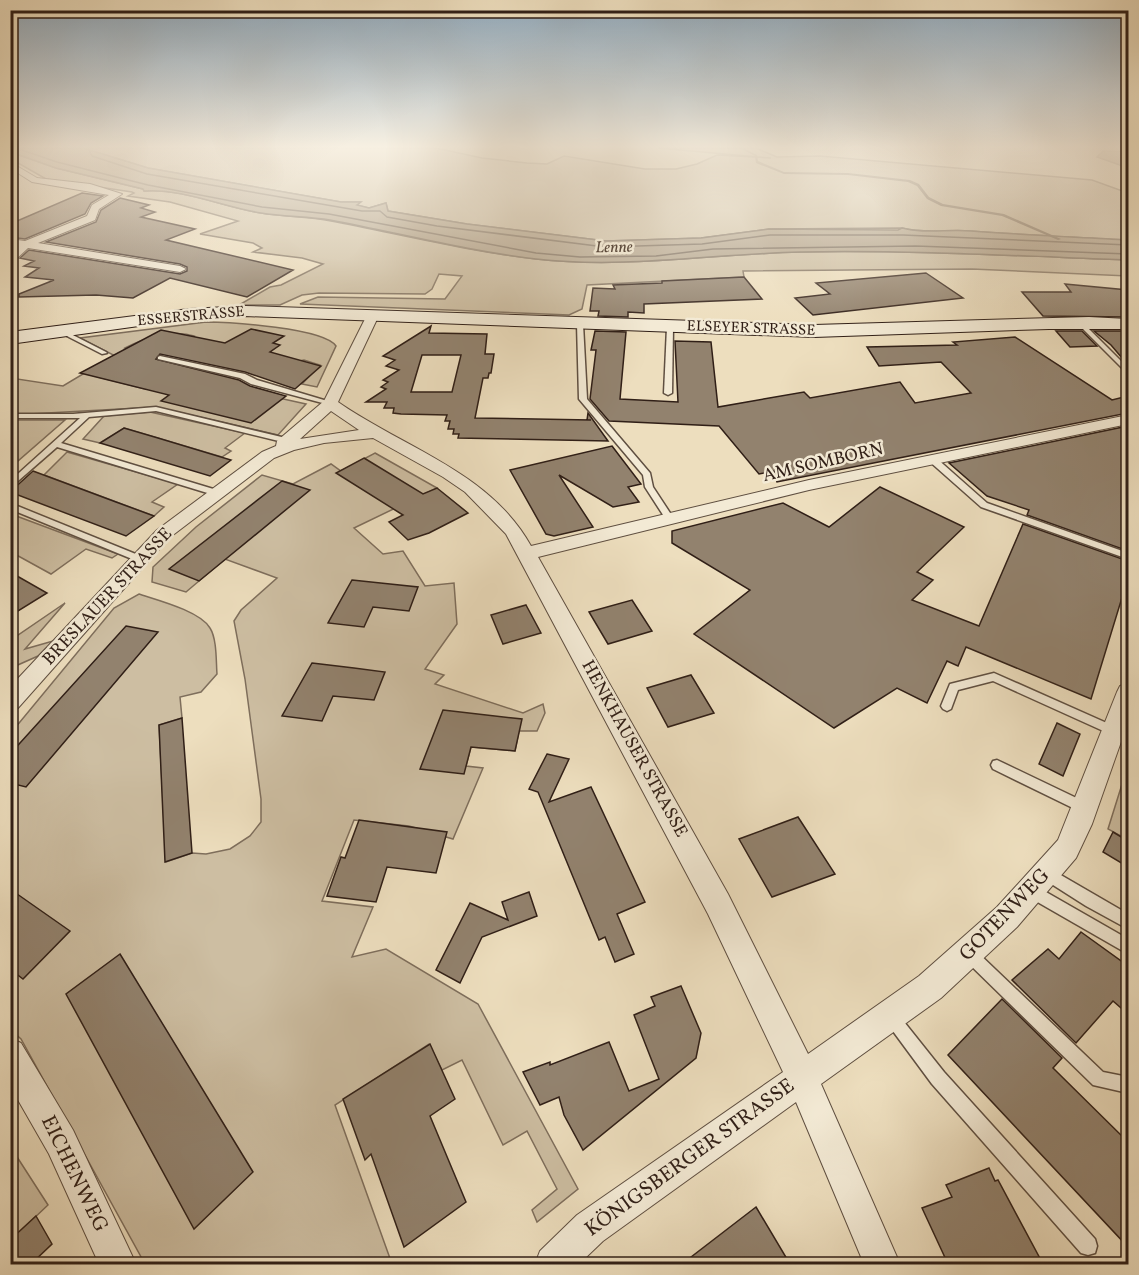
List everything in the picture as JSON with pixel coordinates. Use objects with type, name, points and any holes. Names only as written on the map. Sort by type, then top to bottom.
[{"type":"main road","name":"ESSERSTRASSE","points":[[10,338],[189,314],[245,311],[372,317]]},
{"type":"main road","name":"ELSEYER STRASSE","points":[[372,317],[853,332],[1025,322],[1128,324]]},
{"type":"street","points":[[10,262],[25,245],[91,218],[95,208]]},
{"type":"street","points":[[10,242],[180,269]]},
{"type":"street","points":[[330,403],[372,317]]},
{"type":"street","name":"HENKHAUSER STRASSE","points":[[330,403],[375,433],[410,449],[480,493],[498,510],[527,553],[705,879],[802,1077],[882,1264]]},
{"type":"street","name":"BRESLAUER STRASSE","points":[[10,702],[163,534],[310,423],[330,403]]},
{"type":"street","name":"AM SOMBORN","points":[[527,553],[932,459],[1128,419]]},
{"type":"street","name":"BRESLAUER STRASSE","points":[[268,455],[289,446],[324,438],[375,433]]},
{"type":"street","name":"GOTENWEG","points":[[802,1077],[890,1015],[968,954],[1039,881],[1066,849],[1085,808],[1128,692]]},
{"type":"street","name":"EICHENWEG","points":[[10,1054],[61,1142],[118,1264]]},
{"type":"street","name":"KÖNIGSBERGER STRASSE","points":[[553,1264],[590,1228],[802,1077]]},
{"type":"lane","points":[[1079,322],[1128,371]]},
{"type":"lane","points":[[580,324],[583,399],[647,475],[649,487],[670,519]]},
{"type":"lane","points":[[668,393],[670,327]]},
{"type":"lane","points":[[63,332],[104,353]]},
{"type":"lane","points":[[159,358],[242,376],[254,382],[330,403]]},
{"type":"lane","points":[[10,416],[88,415],[156,409],[287,441]]},
{"type":"lane","points":[[10,486],[88,415]]},
{"type":"lane","points":[[56,444],[217,493]]},
{"type":"lane","points":[[932,459],[984,506],[1128,556]]},
{"type":"lane","points":[[10,506],[140,559]]},
{"type":"lane","points":[[947,706],[954,687],[994,677],[1114,730]]},
{"type":"lane","points":[[997,765],[1085,808]]},
{"type":"lane","points":[[1039,881],[1090,901],[1128,922]]},
{"type":"lane","points":[[1039,881],[1128,947]]},
{"type":"lane","points":[[968,954],[1099,1079],[1128,1085]]},
{"type":"lane","points":[[890,1015],[938,1078],[1088,1246]]},
{"type":"shaded area","points":[[190,208],[237,208],[261,213],[322,219],[510,256],[569,262],[635,262],[800,252],[964,254],[1128,260],[1128,276],[972,269],[743,271],[744,277],[587,285],[582,309],[569,315],[300,304],[318,297],[445,299],[462,276],[439,274],[432,289],[425,294],[319,293],[302,295],[280,305],[239,305],[270,287],[281,285],[323,264],[302,258],[253,252],[262,248],[253,243],[200,234],[238,221]]},
{"type":"shaded area","points":[[387,208],[1128,208],[1128,240],[963,231],[919,231],[902,228],[769,229],[701,238],[606,241],[467,224],[388,211]]},
{"type":"shaded area","points":[[206,322],[296,330],[328,340],[336,346],[317,387],[302,384],[320,365],[304,360],[274,366],[179,345],[194,336],[186,334],[168,334],[141,341],[125,348],[141,353],[121,359],[80,338]]},
{"type":"shaded area","points":[[103,362],[98,377],[145,389],[160,380],[225,386],[306,404],[278,435],[156,407],[11,415],[11,378],[63,386]]},
{"type":"shaded area","points":[[150,412],[245,433],[225,448],[231,451],[222,457],[124,428],[100,443],[83,439],[104,416]]},
{"type":"shaded area","points":[[11,420],[65,420],[11,467]]},
{"type":"shaded area","points":[[67,452],[178,484],[152,502],[164,507],[154,516],[44,475]]},
{"type":"shaded area","points":[[375,453],[437,488],[354,528],[383,554],[403,551],[425,586],[454,583],[457,624],[425,669],[444,675],[435,684],[523,713],[543,704],[545,713],[537,731],[519,731],[515,751],[471,747],[466,766],[483,768],[453,839],[409,826],[354,820],[322,901],[373,907],[352,957],[386,949],[478,1004],[578,1189],[537,1222],[532,1210],[557,1189],[527,1131],[503,1145],[462,1060],[442,1070],[429,1044],[335,1105],[392,1264],[145,1264],[21,1039],[11,1030],[10,734],[114,608],[139,594],[188,611],[210,628],[215,644],[217,674],[201,692],[180,697],[182,718],[159,725],[166,862],[192,853],[206,854],[230,849],[250,836],[261,822],[261,799],[245,679],[234,621],[241,610],[277,578],[225,559],[186,592],[152,582],[153,567],[196,527],[262,475],[293,484],[331,464],[341,471]]},
{"type":"shaded area","points":[[11,514],[118,554],[112,558],[86,549],[51,574],[11,552]]},
{"type":"shaded area","points":[[65,603],[25,649],[53,641],[38,656],[11,668],[11,640]]},
{"type":"shaded area","points":[[1128,765],[1128,840],[1108,829]]},
{"type":"shaded area","points":[[10,1146],[48,1205],[11,1240],[10,1240]]},
{"type":"water","name":"Lenne","points":[[237,208],[387,208],[388,211],[467,224],[606,241],[701,238],[769,229],[898,230],[902,228],[919,231],[962,231],[1128,240],[1128,260],[882,252],[800,252],[635,262],[569,262],[510,256],[330,220]]},
{"type":"building","points":[[48,208],[89,208],[85,214],[25,239],[10,237],[10,224]]},
{"type":"building","points":[[105,208],[142,208],[155,212],[141,217],[195,229],[166,240],[293,270],[247,297],[170,278],[133,298],[96,295],[19,297],[19,294],[54,280],[25,277],[39,268],[24,266],[34,261],[20,258],[29,250],[180,274],[187,271],[187,267],[180,264],[46,242],[96,222],[101,210]]},
{"type":"building","points":[[926,273],[963,298],[813,315],[795,298],[830,294],[816,283]]},
{"type":"building","points":[[744,277],[762,299],[644,304],[644,313],[628,312],[628,317],[598,316],[599,311],[590,311],[593,288],[615,289],[613,285]]},
{"type":"building","points":[[1065,284],[1128,290],[1128,317],[1043,316],[1022,292],[1071,292]]},
{"type":"building","points":[[431,326],[429,333],[487,334],[485,354],[494,354],[491,373],[488,378],[483,378],[475,418],[587,420],[588,413],[608,441],[458,438],[459,434],[453,434],[454,429],[448,429],[450,421],[445,421],[447,415],[393,413],[394,408],[384,408],[387,402],[366,402],[386,389],[381,387],[388,382],[383,380],[399,370],[386,366],[395,360],[383,356]],"holes":[[[422,355],[461,355],[452,392],[411,392]]]},
{"type":"building","points":[[251,329],[284,336],[273,343],[280,345],[270,352],[321,366],[295,389],[245,372],[160,354],[156,359],[239,380],[250,386],[286,396],[251,423],[161,401],[169,395],[80,373],[161,330],[225,343]]},
{"type":"building","points":[[595,331],[626,332],[620,399],[678,402],[675,341],[711,342],[718,407],[804,392],[810,398],[900,382],[915,403],[971,393],[941,362],[879,366],[867,347],[957,345],[953,342],[1015,337],[1112,400],[1128,396],[1128,413],[777,482],[774,471],[759,474],[719,426],[609,421],[590,399],[596,350],[591,350]]},
{"type":"building","points":[[1056,331],[1082,331],[1097,346],[1070,347]]},
{"type":"building","points":[[1094,331],[1128,331],[1128,365],[1111,345]]},
{"type":"building","points":[[1128,426],[1128,551],[1027,515],[1029,510],[987,496],[949,463]]},
{"type":"building","points":[[124,428],[231,460],[210,476],[100,443]]},
{"type":"building","points":[[612,446],[641,484],[628,487],[639,502],[613,507],[559,475],[593,527],[554,536],[546,534],[510,470]]},
{"type":"building","points":[[364,458],[423,494],[437,488],[468,513],[429,533],[408,540],[389,522],[403,515],[336,473]]},
{"type":"building","points":[[33,471],[154,516],[126,536],[10,492]]},
{"type":"building","points":[[282,481],[310,490],[199,581],[169,569]]},
{"type":"building","points":[[880,487],[964,527],[917,572],[933,580],[912,600],[979,626],[1023,524],[1128,561],[1128,578],[1091,699],[966,647],[958,666],[947,661],[927,703],[897,688],[834,728],[694,634],[750,590],[672,543],[672,531],[783,503],[829,527]]},
{"type":"building","points":[[10,572],[47,593],[10,616]]},
{"type":"building","points":[[352,580],[418,587],[409,611],[373,607],[364,627],[328,623]]},
{"type":"building","points":[[632,600],[652,631],[608,644],[589,612]]},
{"type":"building","points":[[526,605],[541,633],[503,644],[491,615]]},
{"type":"building","points":[[126,626],[158,632],[26,787],[10,783],[10,754]]},
{"type":"building","points":[[312,663],[385,672],[374,700],[333,696],[322,721],[282,716]]},
{"type":"building","points":[[691,675],[714,713],[668,727],[647,688]]},
{"type":"building","points":[[443,710],[522,719],[515,751],[471,747],[464,774],[420,769]]},
{"type":"building","points":[[182,718],[192,853],[165,862],[159,725]]},
{"type":"building","points":[[1057,723],[1080,734],[1063,776],[1039,764]]},
{"type":"building","points":[[547,754],[569,759],[549,802],[591,787],[645,902],[617,914],[634,954],[615,962],[605,937],[599,940],[538,792],[529,789]]},
{"type":"building","points":[[798,817],[835,874],[772,897],[739,839]]},
{"type":"building","points":[[359,820],[447,832],[436,873],[387,867],[376,902],[327,896],[341,857],[345,858]]},
{"type":"building","points":[[1113,832],[1128,841],[1128,867],[1103,852]]},
{"type":"building","points":[[10,889],[70,931],[23,979],[10,969]]},
{"type":"building","points":[[529,892],[537,916],[482,937],[460,983],[436,970],[470,903],[508,920],[502,902]]},
{"type":"building","points":[[1081,932],[1128,966],[1128,1014],[1113,1001],[1076,1043],[1012,980],[1048,949],[1059,959]]},
{"type":"building","points":[[120,954],[253,1172],[194,1229],[66,994]]},
{"type":"building","points":[[681,986],[701,1033],[696,1058],[583,1150],[564,1115],[559,1097],[540,1105],[523,1072],[550,1062],[550,1065],[609,1042],[629,1091],[659,1079],[634,1015],[655,1006],[651,997]]},
{"type":"building","points":[[1002,999],[1062,1058],[1053,1068],[1128,1142],[1128,1247],[948,1055]]},
{"type":"building","points":[[430,1044],[455,1099],[430,1116],[466,1202],[404,1247],[371,1154],[365,1160],[343,1099]]},
{"type":"building","points":[[989,1168],[995,1181],[998,1180],[1043,1264],[948,1264],[922,1208],[952,1197],[946,1185]]},
{"type":"building","points":[[756,1207],[790,1264],[682,1264]]},
{"type":"building","points":[[36,1216],[52,1244],[31,1264],[10,1264],[10,1240]]},
{"type":"waterway","points":[[957,208],[1003,215],[1059,239]]}]
